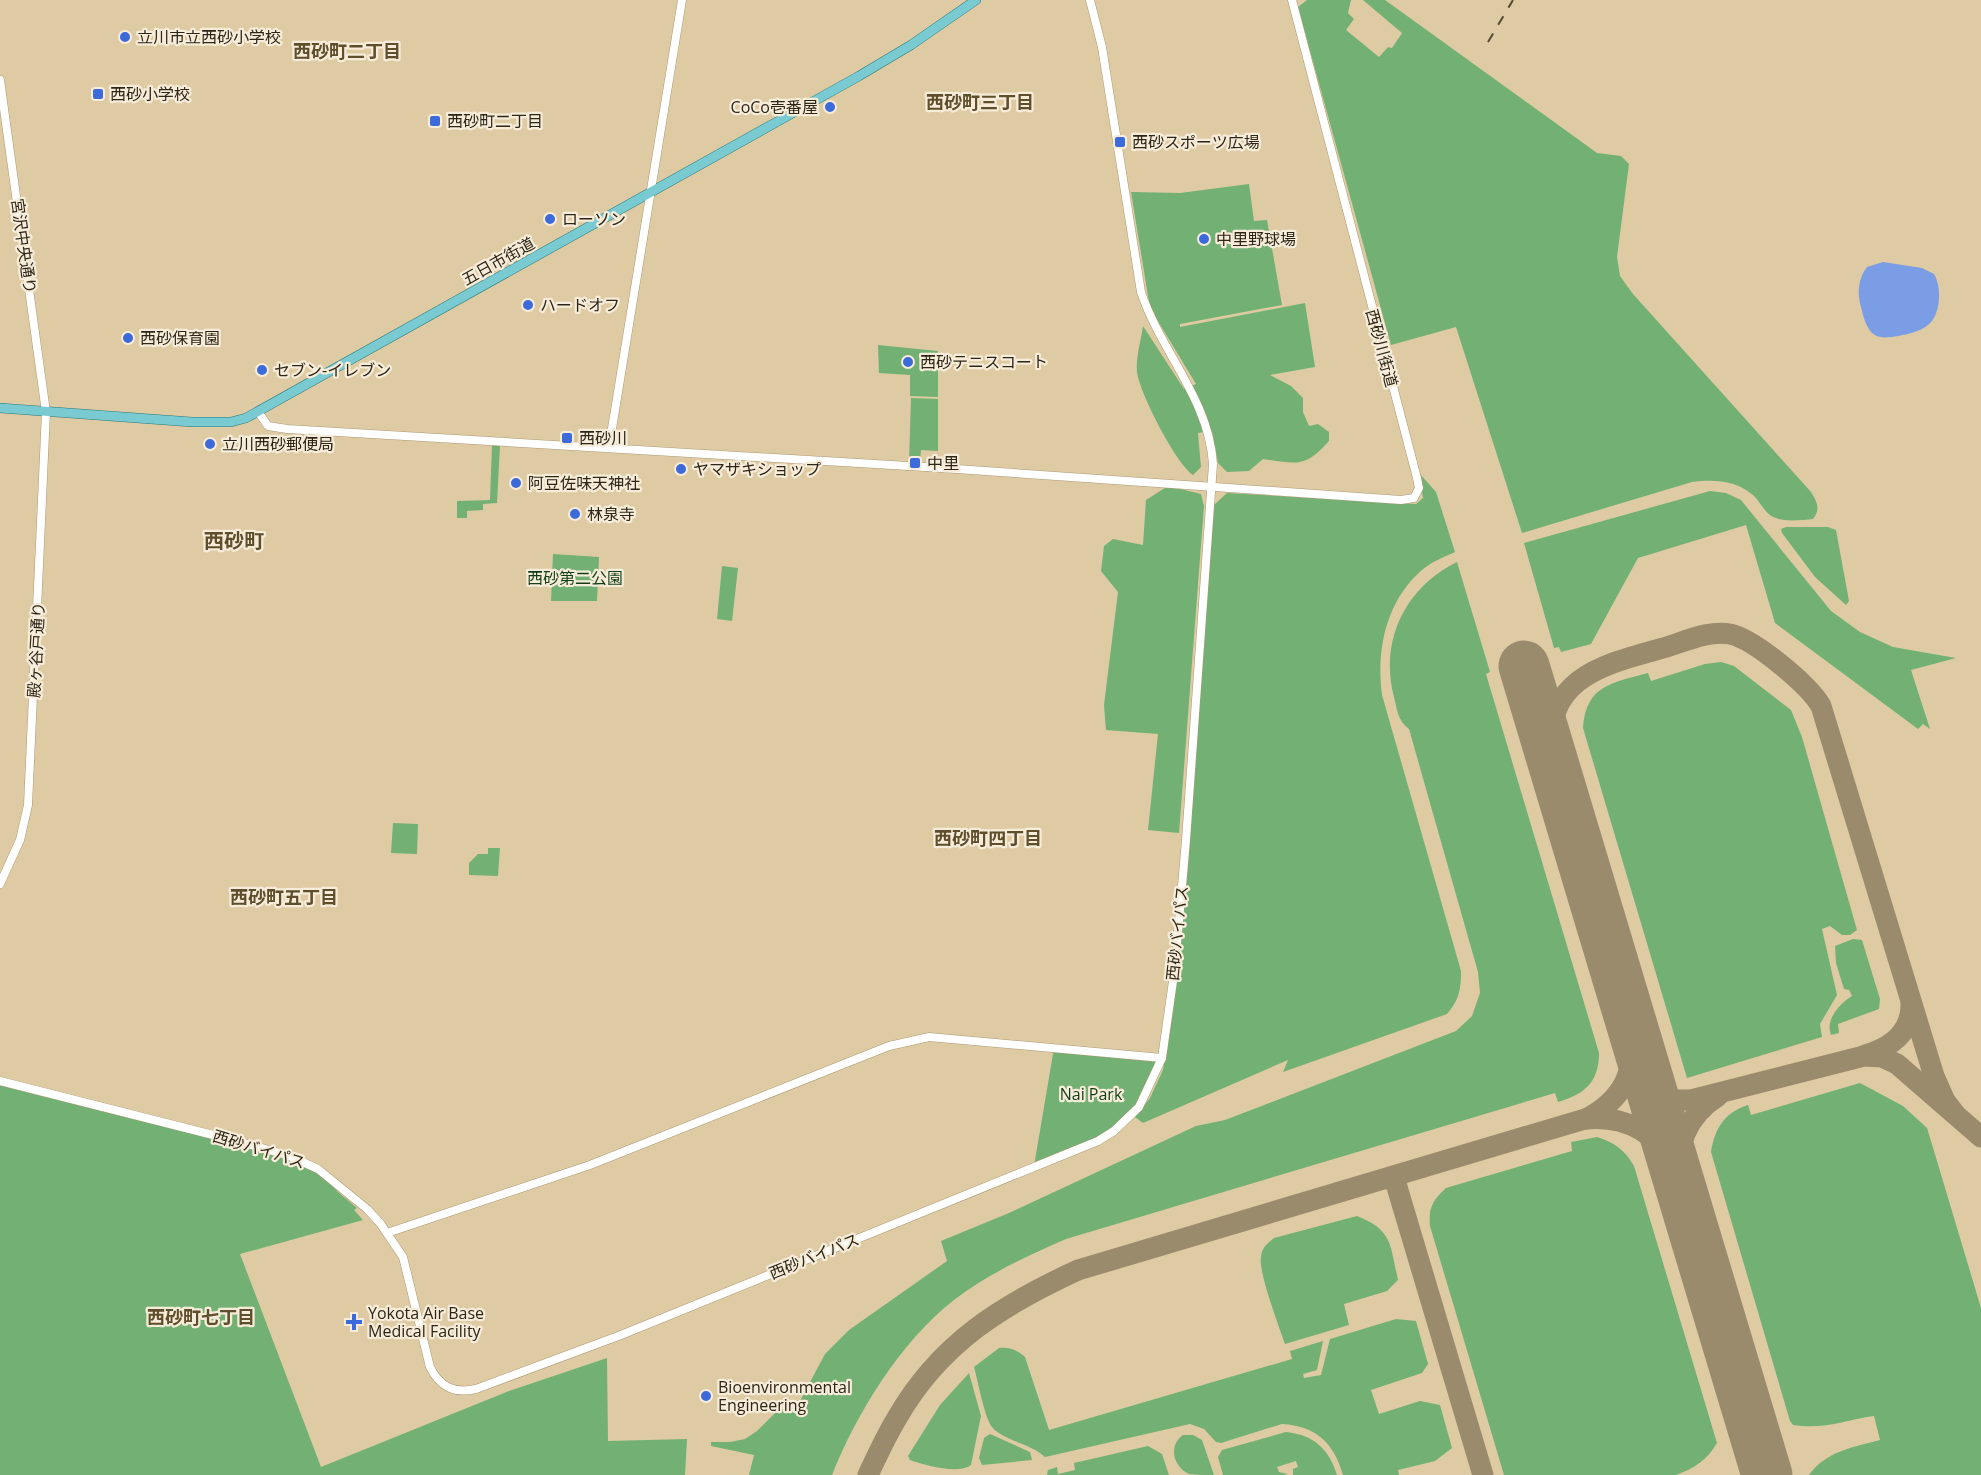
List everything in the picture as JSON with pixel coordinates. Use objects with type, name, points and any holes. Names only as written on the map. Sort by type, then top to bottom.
[{"type":"main road","name":"五日市街道","points":[[0,408],[225,423],[237,422],[259,413],[895,55],[976,0]]},
{"type":"street","points":[[609,447],[682,0]]},
{"type":"street","name":"西砂バイパス","points":[[0,1081],[173,1124],[299,1159],[318,1169],[367,1209],[387,1233],[407,1269],[430,1367],[437,1380],[447,1388],[458,1392],[468,1391],[612,1339],[1098,1141],[1114,1131],[1139,1107],[1162,1058],[1174,967],[1186,840],[1212,446],[1207,425],[1141,292],[1102,47],[1090,0]]},
{"type":"street","name":"西砂川街道","points":[[1211,487],[1401,500],[1414,498],[1419,488],[1292,0]]},
{"type":"street","name":"宮沢中央通り","points":[[0,80],[46,412]]},
{"type":"street","name":"殿ヶ谷戸通り","points":[[0,884],[20,840],[28,804],[46,412]]},
{"type":"street","points":[[259,413],[268,426],[276,428],[609,447],[1211,487]]},
{"type":"street","points":[[387,1233],[590,1165],[899,1044],[929,1037],[1162,1058]]},
{"type":"green space","points":[[1307,0],[1351,0],[1348,13],[1354,19],[1346,30],[1379,57],[1388,47],[1392,48],[1402,33],[1363,0],[1385,0],[1597,153],[1621,156],[1629,164],[1617,257],[1620,276],[1633,294],[1811,492],[1817,506],[1813,519],[1776,518],[1763,508],[1756,498],[1739,486],[1708,481],[1692,482],[1522,533],[1456,327],[1391,345],[1298,7]]},
{"type":"green space","points":[[1249,184],[1254,221],[1267,220],[1282,305],[1180,324],[1180,327],[1305,303],[1315,367],[1270,375],[1291,386],[1303,398],[1303,412],[1309,426],[1318,424],[1329,432],[1329,441],[1307,460],[1292,463],[1263,459],[1249,471],[1227,472],[1218,463],[1212,431],[1198,433],[1201,467],[1193,475],[1178,458],[1161,430],[1146,400],[1138,377],[1137,359],[1143,326],[1184,389],[1196,384],[1150,308],[1131,192],[1180,193]]},
{"type":"green space","name":"西砂テニスコート","points":[[878,345],[938,351],[938,397],[910,396],[910,375],[879,373]]},
{"type":"green space","points":[[911,398],[938,399],[938,451],[921,450],[920,462],[909,462]]},
{"type":"green space","points":[[492,445],[500,446],[497,503],[483,504],[483,510],[467,511],[467,518],[457,518],[457,501],[490,500]]},
{"type":"green space","points":[[1419,473],[1436,492],[1455,552],[1426,567],[1410,582],[1392,611],[1383,644],[1382,695],[1461,971],[1457,999],[1447,1014],[1283,1072],[1288,1060],[1143,1123],[1135,1117],[1150,1098],[1163,1070],[1179,967],[1214,505],[1227,493],[1416,504],[1423,498]]},
{"type":"green space","points":[[1168,486],[1201,494],[1204,506],[1179,833],[1148,830],[1158,734],[1106,730],[1104,705],[1118,592],[1101,571],[1104,546],[1113,539],[1143,545],[1146,500]]},
{"type":"green space","points":[[1710,491],[1726,493],[1741,500],[1831,611],[1860,632],[1893,647],[1956,658],[1911,670],[1930,729],[1923,724],[1918,729],[1775,623],[1746,525],[1638,558],[1591,644],[1561,652],[1559,647],[1554,648],[1524,543]]},
{"type":"green space","points":[[1828,527],[1836,530],[1849,601],[1846,605],[1815,577],[1782,533],[1781,529]]},
{"type":"green space","name":"西砂第二公園","points":[[553,554],[599,557],[597,601],[551,601]]},
{"type":"green space","points":[[1457,562],[1490,672],[1486,674],[1599,1053],[1596,1072],[1589,1085],[1576,1095],[1558,1102],[1555,1093],[1066,1239],[1008,1266],[954,1300],[916,1336],[898,1357],[867,1404],[832,1475],[749,1475],[754,1455],[711,1446],[711,1442],[745,1439],[757,1431],[776,1412],[800,1401],[825,1354],[849,1330],[947,1261],[941,1241],[1009,1213],[1196,1126],[1225,1120],[1456,1031],[1472,1016],[1480,993],[1478,972],[1409,729],[1400,719],[1397,711],[1390,676],[1390,655],[1401,618],[1411,601],[1424,586]]},
{"type":"green space","points":[[722,566],[738,568],[732,621],[717,619]]},
{"type":"green space","points":[[1721,662],[1734,666],[1791,710],[1802,737],[1857,930],[1850,935],[1842,935],[1830,926],[1822,929],[1837,995],[1820,1024],[1822,1037],[1687,1078],[1583,728],[1589,703],[1595,694],[1612,683],[1648,673],[1651,681],[1705,664]]},
{"type":"green space","points":[[393,823],[418,824],[417,854],[391,853]]},
{"type":"green space","points":[[488,848],[500,848],[498,876],[469,875],[469,863],[478,854],[488,854]]},
{"type":"green space","points":[[1853,939],[1862,940],[1880,999],[1879,1009],[1838,1024],[1839,1033],[1831,1035],[1830,1024],[1834,1013],[1852,996],[1849,990],[1844,989],[1836,963],[1835,946]]},
{"type":"green space","name":"Nai Park","points":[[1054,1048],[1162,1058],[1150,1089],[1114,1131],[1034,1166]]},
{"type":"green space","points":[[0,1081],[233,1140],[318,1169],[338,1192],[357,1208],[354,1210],[363,1220],[240,1254],[321,1467],[509,1391],[607,1358],[608,1441],[687,1439],[685,1475],[0,1475]]},
{"type":"green space","points":[[1860,1083],[1903,1106],[1927,1128],[1981,1308],[1981,1475],[1809,1475],[1832,1455],[1880,1440],[1874,1416],[1815,1426],[1793,1425],[1790,1421],[1711,1152],[1722,1122],[1740,1108],[1748,1105],[1751,1115]]},
{"type":"green space","points":[[1597,1137],[1619,1148],[1634,1166],[1717,1443],[1700,1463],[1676,1475],[1504,1475],[1430,1226],[1431,1209],[1438,1196],[1446,1188],[1572,1151],[1571,1142]]},
{"type":"green space","points":[[1357,1216],[1369,1221],[1384,1233],[1391,1248],[1398,1280],[1387,1291],[1344,1304],[1349,1325],[1285,1344],[1263,1274],[1261,1257],[1264,1248],[1274,1238]]},
{"type":"green space","points":[[1396,1319],[1416,1321],[1428,1364],[1422,1373],[1371,1390],[1379,1414],[1420,1401],[1440,1405],[1452,1448],[1435,1461],[1398,1470],[1399,1475],[1343,1475],[1329,1445],[1322,1438],[1305,1428],[1282,1424],[1221,1443],[1216,1442],[1204,1429],[1190,1424],[1045,1457],[992,1427],[984,1407],[974,1367],[999,1348],[1013,1350],[1025,1357],[1049,1430],[1292,1359],[1290,1351],[1323,1341],[1317,1370],[1303,1374],[1304,1378],[1321,1375],[1330,1339]]},
{"type":"green space","points":[[969,1373],[981,1416],[971,1465],[965,1468],[950,1469],[910,1460],[908,1456],[940,1405]]},
{"type":"green space","points":[[1286,1432],[1305,1436],[1319,1445],[1330,1458],[1337,1475],[1293,1475],[1293,1469],[1298,1467],[1296,1461],[1277,1467],[1279,1472],[1288,1474],[1284,1475],[1223,1475],[1218,1457],[1222,1450]]},
{"type":"green space","points":[[990,1434],[1030,1452],[1032,1460],[982,1465],[979,1458],[984,1438]]},
{"type":"green space","points":[[1183,1435],[1193,1435],[1202,1440],[1214,1475],[1189,1474],[1179,1466],[1174,1450],[1178,1439]]},
{"type":"green space","points":[[1148,1446],[1162,1454],[1169,1475],[1047,1475],[1048,1470],[1057,1467],[1058,1474],[1075,1470],[1074,1463]]},
{"type":"water","points":[[1883,262],[1922,268],[1934,274],[1937,280],[1939,301],[1936,315],[1928,325],[1917,331],[1898,336],[1877,336],[1869,330],[1860,302],[1860,281],[1867,267]]},
{"type":"taxiway","points":[[1552,758],[1551,731],[1557,709],[1567,693],[1581,679],[1619,661],[1696,637],[1722,633],[1753,644],[1793,675],[1821,706],[1934,1076],[1945,1101],[1955,1114]]},
{"type":"taxiway","points":[[1865,1055],[1883,1048],[1898,1038],[1908,1023],[1911,1003]]},
{"type":"taxiway","points":[[1586,1119],[1610,1103],[1624,1083],[1632,1060],[1634,1031]]},
{"type":"taxiway","points":[[1652,1091],[1668,1100],[1691,1100],[1864,1056],[1882,1057],[1897,1064],[1981,1137]]},
{"type":"taxiway","points":[[1679,1182],[1679,1156],[1685,1133],[1698,1113],[1718,1096]]},
{"type":"taxiway","points":[[868,1475],[889,1432],[914,1392],[953,1347],[999,1312],[1078,1270],[1585,1119],[1613,1120],[1637,1128],[1657,1142],[1674,1164]]},
{"type":"taxiway","points":[[1394,1177],[1483,1475]]},
{"type":"runway","points":[[1524,666],[1767,1475]]},
{"type":"railway","points":[[1488,42],[1513,0]]},
{"type":"place","name":"立川市立西砂小学校","points":[[125,37]]},
{"type":"place","name":"西砂小学校","points":[[98,94]]},
{"type":"place","name":"CoCo壱番屋","points":[[830,107]]},
{"type":"place","name":"西砂町二丁目","points":[[435,121]]},
{"type":"place","name":"西砂スポーツ広場","points":[[1120,142]]},
{"type":"place","name":"ローソン","points":[[550,219]]},
{"type":"place","name":"中里野球場","points":[[1204,239]]},
{"type":"place","name":"ハードオフ","points":[[528,305]]},
{"type":"place","name":"西砂保育園","points":[[128,338]]},
{"type":"place","name":"西砂テニスコート","points":[[908,362]]},
{"type":"place","name":"セブン-イレブン","points":[[262,370]]},
{"type":"place","name":"西砂川","points":[[567,438]]},
{"type":"place","name":"立川西砂郵便局","points":[[210,444]]},
{"type":"place","name":"中里","points":[[915,463]]},
{"type":"place","name":"ヤマザキショップ","points":[[681,469]]},
{"type":"place","name":"阿豆佐味天神社","points":[[516,483]]},
{"type":"place","name":"林泉寺","points":[[575,514]]},
{"type":"place","name":"Yokota Air Base Medical Facility","points":[[354,1322]]},
{"type":"place","name":"Bioenvironmental Engineering","points":[[706,1396]]},
{"type":"district","name":"西砂町二丁目","points":[[347,52]]},
{"type":"district","name":"西砂町三丁目","points":[[980,103]]},
{"type":"district","name":"西砂町","points":[[234,541]]},
{"type":"district","name":"西砂町四丁目","points":[[988,839]]},
{"type":"district","name":"西砂町五丁目","points":[[284,898]]},
{"type":"district","name":"西砂町七丁目","points":[[201,1318]]}]
